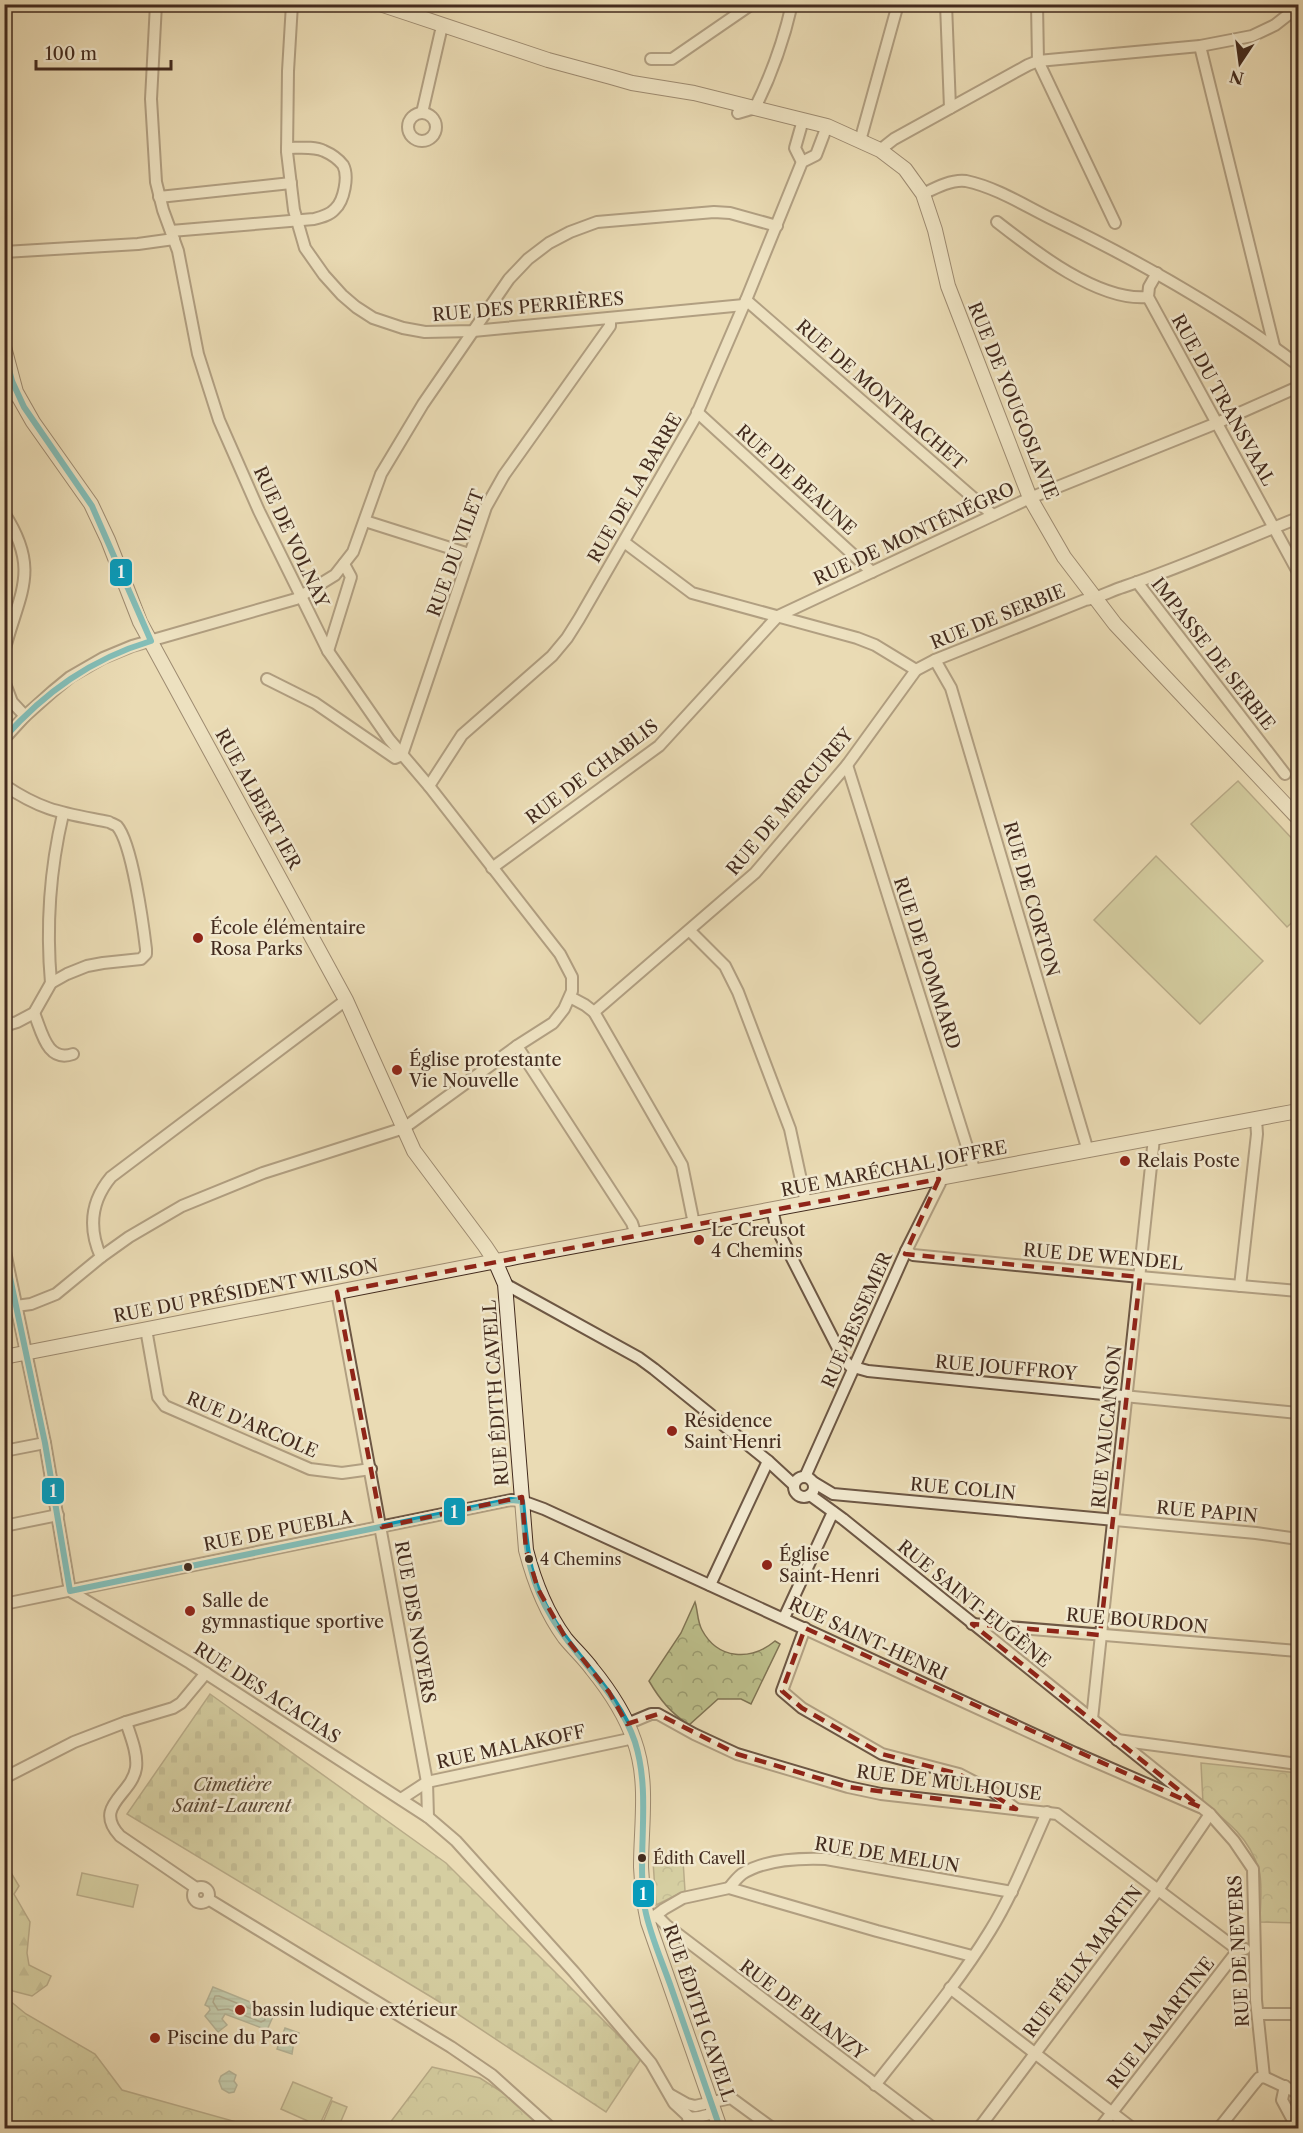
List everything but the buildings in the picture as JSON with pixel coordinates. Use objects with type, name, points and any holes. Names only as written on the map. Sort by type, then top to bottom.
[{"type":"main road","points":[[380,4],[442,26],[548,60],[632,83],[657,93],[738,113],[801,124]]},
{"type":"main road","points":[[632,83],[665,87],[755,108],[801,124]]},
{"type":"main road","name":"RUE DE YOUGOSLAVIE","points":[[801,124],[860,141],[880,150],[905,169],[922,194],[935,230],[948,286],[1030,498],[1064,557],[1115,624],[1299,818]]},
{"type":"main road","name":"RUE ALBERT 1ER","points":[[4,347],[10,396],[33,422],[91,504],[108,540],[128,594],[151,641],[346,1000],[420,1160],[495,1261]]},
{"type":"main road","name":"RUE MARÉCHAL JOFFRE","points":[[495,1261],[1299,1111]]},
{"type":"main road","name":"RUE ÉDITH CAVELL","points":[[495,1261],[505,1284],[526,1550],[538,1589],[565,1637],[609,1692],[634,1738],[643,1776],[642,1888],[720,2128]]},
{"type":"main road","name":"RUE DU PRÉSIDENT WILSON","points":[[4,1357],[495,1261]]},
{"type":"street","name":"RUE DE VOLNAY","points":[[16,1306],[40,1301],[56,1294],[101,1257],[155,1222],[200,1198],[263,1173],[404,1128],[517,1046],[553,1023],[570,997],[572,977],[569,968],[429,786],[402,755],[328,651],[259,511],[219,420],[198,354],[182,266],[159,197],[154,167],[151,99],[156,4]]},
{"type":"street","name":"RUE DES PERRIÈRES","points":[[292,4],[288,62],[287,148],[297,219],[305,248],[324,275],[342,295],[373,318],[403,328],[425,332],[473,332],[745,302]]},
{"type":"street","points":[[651,59],[672,59],[752,4]]},
{"type":"street","points":[[738,113],[755,108],[785,32],[792,4]]},
{"type":"street","points":[[860,141],[898,4]]},
{"type":"street","points":[[946,4],[950,108]]},
{"type":"street","points":[[1037,4],[1038,61],[1115,223]]},
{"type":"street","points":[[880,150],[894,139],[1038,61],[1200,46],[1252,36],[1275,25],[1299,7]]},
{"type":"street","points":[[422,113],[442,26]]},
{"type":"street","points":[[1200,46],[1274,346]]},
{"type":"street","name":"RUE DE LA BARRE","points":[[801,124],[795,148],[802,162]]},
{"type":"street","name":"RUE DE LA BARRE","points":[[429,786],[462,735],[552,656],[567,638],[698,412],[802,162],[816,155],[825,130]]},
{"type":"street","points":[[4,252],[138,244],[173,235],[297,219],[314,219],[336,209],[343,193],[344,166],[332,155],[322,150],[287,148]]},
{"type":"street","points":[[922,194],[952,182],[965,181],[995,191],[1122,253],[1157,273],[1274,346],[1299,365]]},
{"type":"street","points":[[159,197],[291,183]]},
{"type":"street","points":[[4,740],[25,716],[62,684],[87,667],[116,652],[300,597],[335,575],[353,552],[381,474],[423,405],[509,279],[528,259],[549,243],[597,222],[714,212],[730,213],[777,226]]},
{"type":"street","points":[[997,222],[1048,261],[1080,279],[1133,299],[1148,297],[1149,287],[1157,273]]},
{"type":"street","name":"RUE DU TRANSVAAL","points":[[1148,297],[1299,572]]},
{"type":"street","name":"RUE DE MONTRACHET","points":[[745,302],[993,515]]},
{"type":"street","name":"RUE DU VILET","points":[[402,755],[486,507],[504,475],[610,326],[610,318]]},
{"type":"street","name":"RUE DE MONTÉNÉGRO","points":[[778,616],[1030,498],[1217,423],[1299,387]]},
{"type":"street","name":"RUE DE BEAUNE","points":[[698,412],[872,572]]},
{"type":"street","points":[[4,513],[17,535],[24,567],[23,593],[4,652]]},
{"type":"street","name":"RUE DE SERBIE","points":[[916,670],[935,660],[1085,600],[1094,599],[1099,595],[1299,518]]},
{"type":"street","points":[[365,521],[469,554]]},
{"type":"street","points":[[624,542],[692,593],[870,642],[916,670]]},
{"type":"street","points":[[328,651],[351,577],[344,564]]},
{"type":"street","name":"IMPASSE DE SERBIE","points":[[1137,582],[1285,774]]},
{"type":"street","name":"RUE DE CHABLIS","points":[[492,868],[659,746],[778,616]]},
{"type":"street","name":"RUE DE CORTON","points":[[935,660],[951,688],[1088,1150]]},
{"type":"street","name":"RUE DE MERCUREY","points":[[594,1012],[755,873],[847,765],[916,670]]},
{"type":"street","points":[[267,679],[315,703],[395,758],[402,755]]},
{"type":"street","points":[[4,681],[12,702],[25,716]]},
{"type":"street","name":"RUE DE POMMARD","points":[[847,765],[975,1172]]},
{"type":"street","points":[[4,785],[35,804],[63,814],[109,822],[117,826],[122,835],[135,883],[146,954],[141,958],[87,966],[51,983]]},
{"type":"street","points":[[4,1026],[34,1013],[51,983],[49,959],[51,895],[54,858],[63,814]]},
{"type":"street","points":[[690,931],[725,966],[738,992],[790,1129],[806,1203]]},
{"type":"street","points":[[570,997],[594,1012],[682,1165],[694,1224]]},
{"type":"street","points":[[101,1257],[93,1233],[94,1208],[98,1196],[111,1176],[346,1000]]},
{"type":"street","points":[[34,1013],[49,1050],[65,1057],[73,1054]]},
{"type":"street","points":[[517,1046],[632,1223],[636,1235]]},
{"type":"street","points":[[1240,1286],[1257,1134],[1256,1119]]},
{"type":"street","name":"RUE VAUCANSON","points":[[1092,1719],[1154,1138]]},
{"type":"street","name":"RUE BESSEMER","points":[[809,1479],[854,1368],[939,1179]]},
{"type":"street","points":[[772,1209],[776,1227],[838,1349],[844,1360],[854,1368]]},
{"type":"street","points":[[4,1247],[45,1443],[70,1591]]},
{"type":"street","name":"RUE DE WENDEL","points":[[906,1251],[913,1255],[1299,1291]]},
{"type":"street","points":[[505,1284],[639,1358],[768,1461],[794,1485]]},
{"type":"street","name":"RUE DES NOYERS","points":[[338,1292],[427,1782],[428,1817]]},
{"type":"street","name":"RUE D'ARCOLE","points":[[146,1329],[158,1397],[165,1406],[310,1469],[342,1473],[371,1468]]},
{"type":"street","name":"RUE JOUFFROY","points":[[854,1368],[1299,1413]]},
{"type":"street","points":[[4,1451],[45,1443]]},
{"type":"street","points":[[710,1584],[768,1461]]},
{"type":"street","points":[[798,1478],[809,1479],[814,1489],[810,1495],[799,1496],[795,1492],[794,1485],[798,1478]]},
{"type":"street","name":"RUE COLIN","points":[[809,1479],[833,1494],[1113,1520]]},
{"type":"street","name":"RUE SAINT-EUGÈNE","points":[[810,1495],[1210,1815]]},
{"type":"street","name":"RUE DE PUEBLA","points":[[4,1604],[511,1500],[522,1501]]},
{"type":"street","name":"RUE SAINT-HENRI","points":[[522,1501],[710,1584],[1075,1753],[1200,1807]]},
{"type":"street","points":[[784,1618],[832,1512]]},
{"type":"street","points":[[4,1526],[58,1515]]},
{"type":"street","name":"RUE PAPIN","points":[[1113,1520],[1299,1539]]},
{"type":"street","name":"RUE DES ACACIAS","points":[[70,1591],[206,1673],[428,1817],[456,1841],[631,2038],[651,2063],[668,2094],[688,2118],[701,2128]]},
{"type":"street","name":"RUE BOURDON","points":[[972,1624],[1299,1651]]},
{"type":"street","points":[[805,1628],[782,1691],[802,1708],[882,1754],[959,1774],[992,1791],[1016,1809]]},
{"type":"street","points":[[4,1778],[74,1742],[126,1722],[173,1708],[181,1703],[206,1673]]},
{"type":"street","name":"RUE DE MULHOUSE","points":[[627,1724],[651,1714],[658,1714],[736,1754],[848,1787],[881,1794],[1058,1814],[1238,1950]]},
{"type":"street","points":[[126,1722],[136,1766],[129,1785],[114,1801],[111,1811],[113,1828],[120,1836],[196,1888],[193,1894],[195,1901],[202,1904],[208,1899],[451,2047],[492,2075],[551,2128]]},
{"type":"street","name":"RUE MALAKOFF","points":[[401,1799],[427,1782],[634,1738]]},
{"type":"street","points":[[1117,1740],[1299,1764]]},
{"type":"street","points":[[875,2085],[950,1988],[989,1932],[1012,1892],[1047,1812]]},
{"type":"street","name":"RUE FÉLIX MARTIN","points":[[979,2128],[1158,1890],[1210,1815]]},
{"type":"street","name":"RUE DE NEVERS","points":[[1210,1815],[1234,1841],[1253,1869],[1254,1946],[1264,2077]]},
{"type":"street","name":"RUE DE MELUN","points":[[729,1888],[741,1875],[749,1871],[769,1864],[809,1858],[1012,1892]]},
{"type":"street","points":[[652,1918],[683,1898],[729,1888],[972,1956]]},
{"type":"street","name":"RUE DE BLANZY","points":[[652,1918],[674,1931],[933,2128]]},
{"type":"street","name":"RUE LAMARTINE","points":[[1100,2128],[1238,1950],[1254,1946]]},
{"type":"street","points":[[950,1988],[1132,2128]]},
{"type":"street","points":[[1258,2014],[1299,2014]]},
{"type":"street","points":[[1219,2128],[1259,2078],[1264,2077],[1299,2093]]},
{"type":"street","points":[[1285,2086],[1281,2100],[1297,2128]]},
{"type":"street","points":[[668,2094],[687,2104],[713,2108]]},
{"type":"street","points":[[688,2118],[699,2117],[731,2098],[772,2128]]},
{"type":"highlighted area","points":[[939,1179],[905,1254],[1140,1277],[1100,1635],[972,1624],[1200,1807],[805,1628],[782,1691],[802,1708],[882,1754],[959,1774],[1016,1809],[848,1787],[737,1754],[658,1714],[627,1724],[609,1692],[565,1637],[538,1589],[526,1550],[522,1497],[382,1527],[337,1292]]},
{"type":"green space","points":[[1238,781],[1298,845],[1298,917],[1287,927],[1191,824]]},
{"type":"green space","points":[[1156,856],[1263,961],[1200,1024],[1094,920]]},
{"type":"green space","points":[[695,1602],[702,1630],[709,1640],[726,1652],[746,1654],[766,1648],[775,1641],[780,1644],[751,1704],[741,1699],[718,1699],[689,1725],[666,1706],[649,1681],[681,1633]]},
{"type":"green space","name":"Cimetière Saint-Laurent","points":[[210,1694],[446,1863],[627,2044],[641,2059],[606,2112],[438,2001],[127,1814]]},
{"type":"green space","points":[[1201,1763],[1298,1773],[1298,1923],[1260,1922],[1261,1882],[1255,1859],[1237,1832],[1203,1803]]},
{"type":"green space","points":[[683,1860],[685,1891],[656,1905],[653,1861]]},
{"type":"green space","points":[[4,1861],[19,1886],[14,1894],[30,1922],[27,1953],[29,1965],[51,1976],[47,1985],[32,1996],[13,1991],[5,1983]]},
{"type":"green space","points":[[82,1873],[138,1885],[133,1907],[77,1895]]},
{"type":"green space","points":[[4,1996],[26,2014],[95,2054],[122,2090],[258,2128],[5,2128]]},
{"type":"green space","points":[[432,2067],[480,2078],[517,2102],[543,2128],[386,2128]]},
{"type":"green space","points":[[293,2082],[332,2098],[319,2126],[281,2109]]},
{"type":"green space","points":[[332,2101],[347,2107],[338,2128],[321,2127]]},
{"type":"water","name":"bassin ludique extérieur","points":[[213,1987],[275,2012],[267,2030],[225,2014],[222,2019],[227,2025],[218,2032],[205,2016],[210,2010],[205,2005]]},
{"type":"water","points":[[285,2028],[299,2033],[294,2041],[292,2054],[277,2049]]},
{"type":"water","points":[[229,2071],[236,2075],[234,2081],[237,2085],[234,2092],[229,2093],[222,2089],[219,2081],[221,2076]]},
{"type":"transit line","name":"1","points":[[4,350],[12,381],[24,407],[92,506],[151,641],[108,657],[70,679],[36,706],[4,738]]},
{"type":"transit line","name":"1","points":[[4,1249],[45,1443],[70,1591],[511,1500],[522,1501],[529,1561],[543,1603],[562,1634],[619,1708],[635,1742],[642,1783],[642,1867],[647,1919],[720,2128]]},
{"type":"place","name":"École élémentaire Rosa Parks","points":[[198,938]]},
{"type":"place","name":"Église protestante Vie Nouvelle","points":[[397,1070]]},
{"type":"place","name":"Relais Poste","points":[[1125,1161]]},
{"type":"place","name":"Le Creusot 4 Chemins","points":[[699,1240]]},
{"type":"place","name":"Résidence Saint Henri","points":[[672,1431]]},
{"type":"place","name":"4 Chemins","points":[[529,1559]]},
{"type":"place","name":"Église Saint-Henri","points":[[767,1565]]},
{"type":"place","name":"Salle de gymnastique sportive","points":[[190,1611]]},
{"type":"place","name":"Édith Cavell","points":[[642,1858]]},
{"type":"place","name":"bassin ludique extérieur","points":[[240,2010]]},
{"type":"place","name":"Piscine du Parc","points":[[155,2038]]}]
